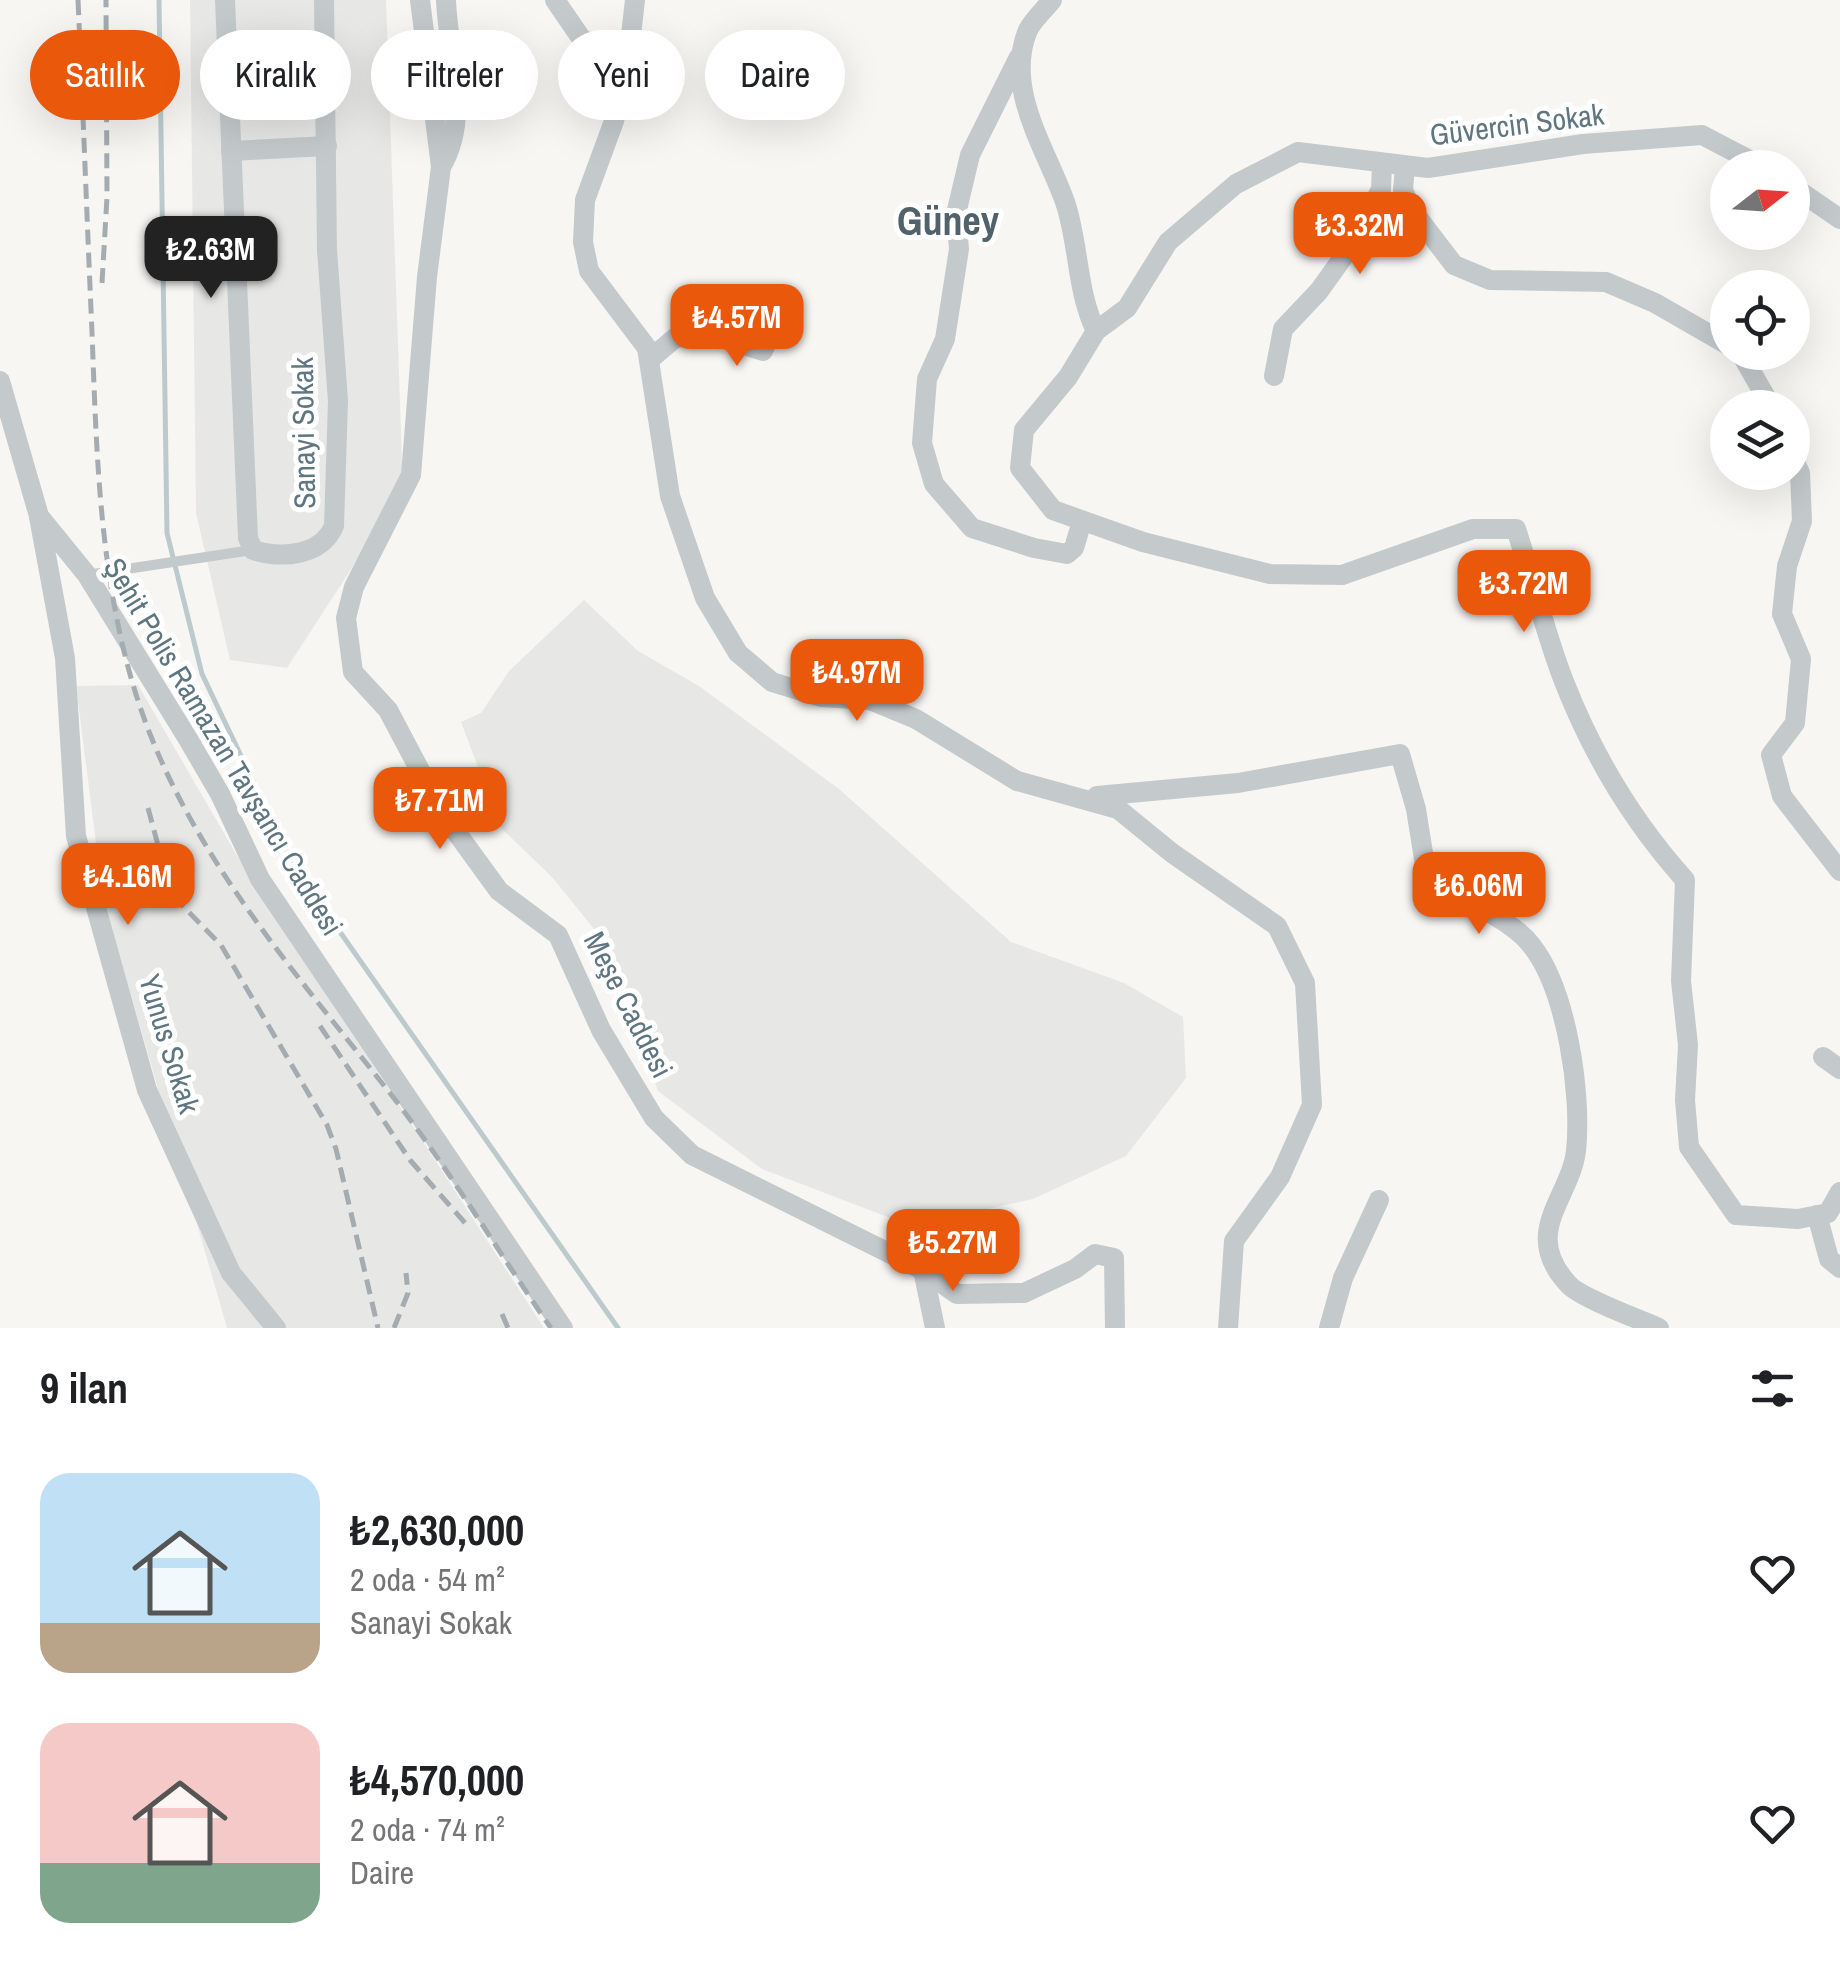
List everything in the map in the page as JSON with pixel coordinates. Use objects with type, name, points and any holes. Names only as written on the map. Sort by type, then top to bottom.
[{"type":"street","name":"Sanayi Sokak","points":[[225,0],[246,512],[253,550],[272,556],[317,547],[328,539],[334,526],[338,400],[327,250],[324,0]]},
{"type":"street","name":"Meşe Caddesi","points":[[420,0],[442,167],[427,277],[410,475],[354,587],[346,618],[353,672],[388,710],[443,814],[499,891],[558,935],[600,1030],[654,1118],[692,1156],[923,1270],[957,1294],[1024,1293],[1075,1269],[1095,1254],[1114,1258],[1115,1328]]},
{"type":"street","points":[[442,167],[453,148],[458,116],[446,0]]},
{"type":"street","points":[[555,0],[575,30]]},
{"type":"street","points":[[631,30],[634,0]]},
{"type":"street","points":[[1052,0],[1028,29],[1020,70],[1035,138],[1066,204],[1087,314],[1096,331]]},
{"type":"street","points":[[1025,47],[970,154],[956,214],[959,249],[944,339],[926,380],[922,442],[934,484],[972,528],[1067,554],[1074,548],[1082,520]]},
{"type":"street","points":[[614,120],[585,200],[583,242],[589,271],[647,348],[670,496],[705,598],[738,653],[772,682],[821,697],[870,700],[916,719],[1018,781],[1118,809],[1277,926],[1304,982],[1312,1105],[1280,1178],[1234,1241],[1228,1328]]},
{"type":"street","name":"Güvercin Sokak","points":[[1731,150],[1702,135],[1583,144],[1428,168],[1298,152],[1236,184],[1168,242],[1126,308],[1096,331],[1068,377],[1024,430],[1020,468],[1053,510],[1143,542],[1270,574],[1342,574],[1473,529],[1516,529],[1564,683],[1646,837],[1685,880],[1681,981],[1688,1045],[1685,1100],[1689,1147],[1736,1215],[1798,1219],[1817,1216]]},
{"type":"street","points":[[231,151],[327,146]]},
{"type":"street","points":[[1274,376],[1283,329],[1319,291],[1354,242],[1382,189],[1382,164]]},
{"type":"street","points":[[1404,166],[1403,190],[1412,210],[1454,265],[1490,280],[1606,282],[1655,303],[1710,335]]},
{"type":"street","points":[[1810,198],[1840,218]]},
{"type":"street","points":[[649,360],[675,338],[710,334],[763,351],[772,330]]},
{"type":"street","name":"Şehit Polis Ramazan Tavşancı Caddesi","points":[[0,381],[39,516],[88,575],[220,794],[260,879],[563,1328]]},
{"type":"street","points":[[1801,490],[1802,521],[1787,566],[1782,614],[1801,659],[1795,723],[1771,755],[1782,796],[1840,871]]},
{"type":"street","name":"Yunus Sokak","points":[[39,516],[65,658],[76,836],[147,1090],[232,1273],[276,1328]]},
{"type":"street","points":[[1075,797],[1238,784],[1309,767],[1400,754],[1416,810],[1428,884],[1488,912],[1532,944],[1560,998],[1572,1056],[1576,1154],[1550,1215],[1550,1253],[1570,1287],[1658,1328]]},
{"type":"street","points":[[1840,1192],[1828,1214],[1817,1216],[1829,1259],[1840,1268]]},
{"type":"street","points":[[1329,1328],[1343,1278],[1379,1200]]},
{"type":"street","points":[[923,1270],[934,1328]]},
{"type":"lane","points":[[88,575],[253,550]]},
{"type":"shaded area","points":[[190,0],[386,0],[387,30],[371,30],[371,120],[390,120],[403,489],[287,668],[230,660],[196,513]]},
{"type":"shaded area","points":[[584,600],[638,651],[699,686],[839,789],[1011,942],[1124,983],[1183,1017],[1186,1078],[1126,1156],[1033,1199],[911,1226],[762,1169],[658,1091],[607,945],[552,877],[501,828],[461,722],[481,713],[509,671]]},
{"type":"shaded area","points":[[138,685],[235,852],[544,1328],[227,1328],[103,898],[76,686]]},
{"type":"waterway","points":[[159,0],[167,533],[202,674],[293,865],[618,1328]]},
{"type":"railway","points":[[78,0],[96,433],[104,536],[121,636],[150,734],[172,784],[227,879],[414,1125],[551,1328]]},
{"type":"railway","points":[[102,283],[107,197],[106,0]]},
{"type":"railway","points":[[148,808],[171,894],[221,945],[327,1125],[378,1328]]},
{"type":"railway","points":[[320,1026],[410,1160],[465,1223]]},
{"type":"railway","points":[[394,1328],[408,1293],[406,1273]]},
{"type":"railway","points":[[502,1314],[508,1328]]},
{"type":"district","name":"Güney","points":[[948,221]]}]
